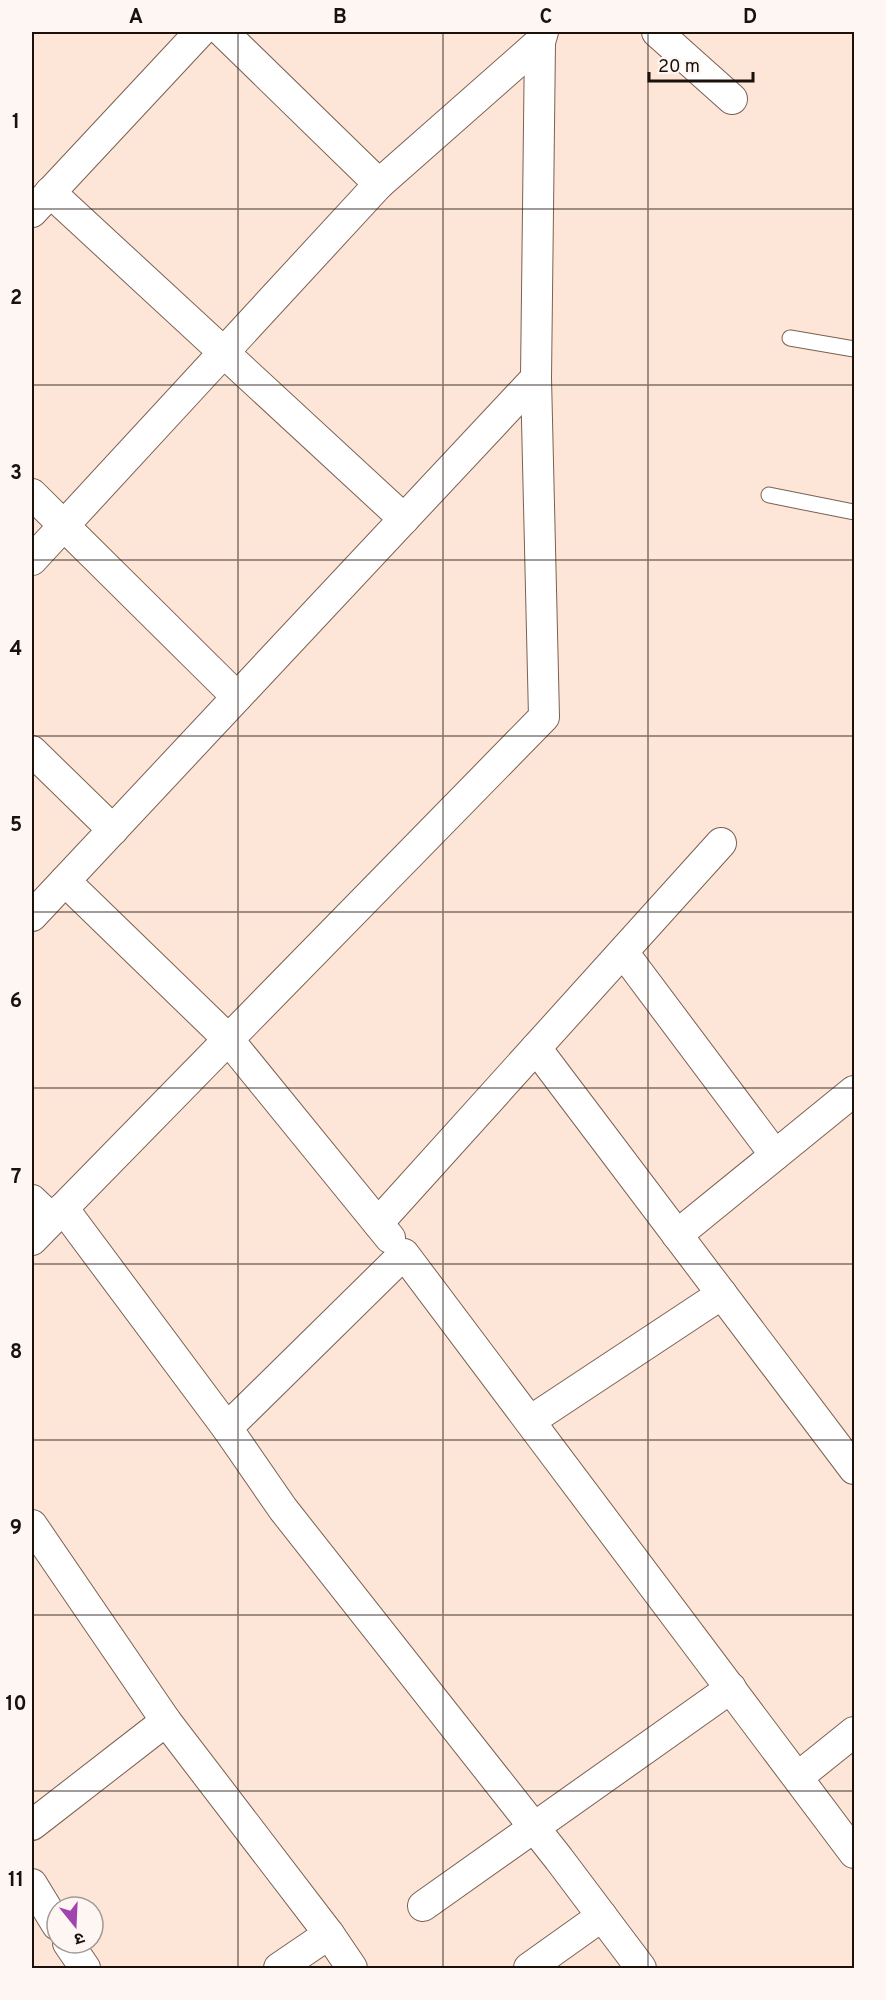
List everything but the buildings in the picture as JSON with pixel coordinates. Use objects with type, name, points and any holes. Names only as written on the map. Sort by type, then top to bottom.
[{"type":"street","points":[[200,32],[41,202],[224,352],[404,519]]},
{"type":"street","points":[[223,32],[379,184]]},
{"type":"street","points":[[657,32],[732,99]]},
{"type":"street","points":[[32,560],[379,184],[541,37]]},
{"type":"street","points":[[32,1240],[49,1209],[228,1039],[543,717],[536,378],[541,37]]},
{"type":"street","points":[[32,916],[536,378]]},
{"type":"street","points":[[32,494],[237,697]]},
{"type":"street","points":[[32,751],[113,830]]},
{"type":"street","points":[[378,1223],[721,843]]},
{"type":"street","points":[[65,881],[228,1039],[404,1254],[855,1854]]},
{"type":"street","points":[[623,952],[775,1155]]},
{"type":"street","points":[[536,1048],[722,1294],[845,1437],[855,1469]]},
{"type":"street","points":[[677,1235],[855,1091]]},
{"type":"street","points":[[49,1209],[227,1428],[283,1509],[535,1828],[641,1968]]},
{"type":"street","points":[[227,1428],[404,1254]]},
{"type":"street","points":[[530,1421],[722,1294]]},
{"type":"street","points":[[32,1525],[166,1721],[329,1934],[352,1968]]},
{"type":"street","points":[[423,1906],[731,1688]]},
{"type":"street","points":[[32,1825],[166,1721]]},
{"type":"street","points":[[798,1777],[855,1732]]},
{"type":"street","points":[[32,1884],[45,1905]]},
{"type":"street","points":[[529,1968],[602,1916]]},
{"type":"street","points":[[279,1968],[329,1934]]},
{"type":"street","points":[[77,1955],[85,1968]]},
{"type":"lane","points":[[790,338],[855,349]]},
{"type":"lane","points":[[769,495],[855,512]]}]
